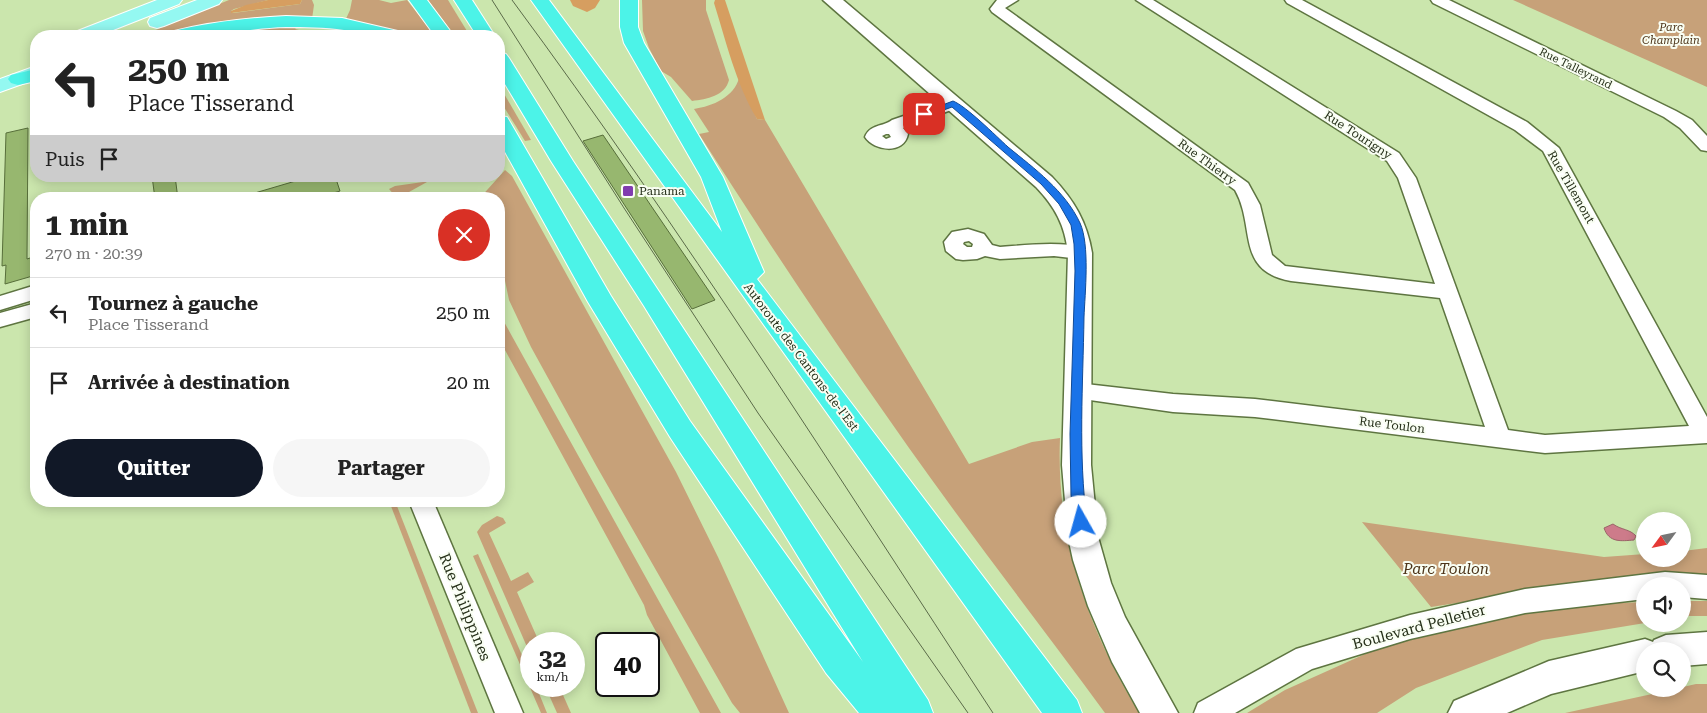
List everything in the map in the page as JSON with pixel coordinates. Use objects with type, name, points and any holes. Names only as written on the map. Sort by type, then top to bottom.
[{"type":"highway","points":[[418,0],[440,30]]},
{"type":"highway","points":[[464,0],[482,30]]},
{"type":"highway","name":"Autoroute des Cantons-de-l'Est","points":[[540,0],[1064,713]]},
{"type":"highway","points":[[629,0],[629,26],[634,43],[712,177],[768,312]]},
{"type":"highway","points":[[217,30],[250,25],[304,22],[343,25],[367,30]]},
{"type":"highway","points":[[505,68],[562,161],[653,300],[915,713]]},
{"type":"highway","points":[[505,133],[601,302],[680,428],[840,661],[882,713]]},
{"type":"main road","points":[[97,30],[174,0]]},
{"type":"main road","points":[[138,30],[213,0]]},
{"type":"main road","points":[[0,69],[30,56]]},
{"type":"street","points":[[832,0],[1055,193],[1069,211],[1076,225],[1080,253],[1076,434],[1077,495],[1088,554],[1103,601],[1118,637],[1160,713]]},
{"type":"street","name":"Rue Thierry","points":[[1011,0],[1002,3],[996,9],[1242,187],[1249,198],[1252,209],[1260,253],[1265,262],[1275,270],[1291,274],[1447,292]]},
{"type":"street","name":"Rue Tourigny","points":[[1142,0],[1393,157],[1408,178],[1500,439]]},
{"type":"street","name":"Rue Tillemont","points":[[1292,0],[1520,126],[1550,148],[1706,434]]},
{"type":"street","name":"Rue Talleyrand","points":[[1438,0],[1670,114],[1686,124],[1707,146]]},
{"type":"street","points":[[891,129],[898,124],[953,104]]},
{"type":"street","points":[[982,249],[1000,253],[1054,250],[1080,253]]},
{"type":"street","points":[[0,303],[30,294]]},
{"type":"street","points":[[0,320],[30,312]]},
{"type":"street","name":"Rue Toulon","points":[[1077,391],[1173,403],[1255,408],[1556,445],[1706,434]]},
{"type":"street","name":"Rue Philippines","points":[[424,507],[509,713]]},
{"type":"street","name":"Boulevard Pelletier","points":[[1691,586],[1707,587]]},
{"type":"street","name":"Boulevard Pelletier","points":[[1208,713],[1306,658],[1410,627],[1524,601],[1636,587]]},
{"type":"street","points":[[1691,649],[1707,648]]},
{"type":"street","points":[[1466,713],[1549,678],[1636,657]]},
{"type":"green space","points":[[229,0],[268,0],[234,9],[231,11],[233,13],[300,4],[302,0],[312,0],[314,5],[312,19],[193,30],[156,30]]},
{"type":"green space","points":[[352,0],[379,0],[391,3],[407,0],[430,30],[382,30],[345,21]]},
{"type":"green space","points":[[428,0],[448,0],[466,30],[450,30]]},
{"type":"green space","points":[[642,0],[706,0],[706,10],[729,80],[724,90],[715,96],[692,101],[671,77],[661,71],[649,48],[643,31]]},
{"type":"green space","name":"Parc Champlain","points":[[1513,0],[1707,0],[1707,87]]},
{"type":"green space","points":[[296,28],[299,30],[249,30]]},
{"type":"green space","points":[[739,78],[757,119],[765,120],[969,464],[1032,442],[1060,438],[1060,476],[1063,512],[1078,581],[1104,648],[1139,713],[1105,713],[889,420],[699,134],[709,132],[694,109],[722,100],[733,90]]},
{"type":"green space","points":[[505,95],[531,140],[525,141],[505,109]]},
{"type":"green space","points":[[505,170],[512,176],[676,472],[718,557],[789,713],[740,713],[732,703],[597,467],[531,347],[509,300],[505,281],[505,192],[485,192],[494,182],[505,182]]},
{"type":"green space","points":[[427,182],[409,192],[392,192],[389,189],[395,186]]},
{"type":"green space","points":[[505,324],[721,713],[700,713],[660,639],[660,632],[656,632],[644,605],[505,350]]},
{"type":"green space","points":[[391,507],[397,507],[478,713],[471,713]]},
{"type":"green space","points":[[497,516],[503,518],[506,523],[489,533],[511,581],[528,572],[534,582],[517,592],[535,632],[521,632],[477,532],[482,525]]},
{"type":"green space","name":"Parc Toulon","points":[[1362,522],[1604,557],[1636,555],[1636,568],[1691,568],[1691,550],[1707,548],[1707,576],[1650,573],[1431,607]]},
{"type":"green space","points":[[478,554],[520,651],[520,665],[473,556]]},
{"type":"green space","points":[[1691,601],[1707,601],[1707,616],[1691,616]]},
{"type":"green space","points":[[1636,602],[1636,624],[1542,640],[1416,688],[1377,713],[1247,713],[1285,690],[1374,650],[1473,623],[1566,605]]},
{"type":"green space","points":[[1707,684],[1707,713],[1565,713],[1638,697],[1691,697],[1691,685]]},
{"type":"green space","points":[[534,697],[540,697],[547,713],[541,713]]},
{"type":"green space","points":[[550,697],[564,697],[571,713],[557,713]]},
{"type":"shaded area","points":[[268,0],[302,0],[300,4],[231,13],[231,11],[246,5]]},
{"type":"shaded area","points":[[570,0],[600,0],[595,8],[587,12],[573,6]]},
{"type":"shaded area","points":[[715,0],[725,0],[765,120],[757,119],[737,77],[714,3]]},
{"type":"shaded area","points":[[1613,524],[1636,536],[1634,540],[1612,539],[1604,528]]},
{"type":"building","points":[[28,128],[27,259],[30,258],[30,277],[5,284],[6,265],[2,266],[6,133]]},
{"type":"building","name":"Panama","points":[[603,135],[715,300],[692,309],[583,141]]},
{"type":"building","points":[[153,182],[176,182],[177,192],[154,192]]},
{"type":"building","points":[[292,182],[337,182],[340,191],[337,192],[258,192]]},
{"type":"tram line","points":[[492,0],[624,208],[758,413],[968,713]]},
{"type":"tram line","points":[[512,0],[698,264],[993,713]]},
{"type":"place","name":"Panama","points":[[628,191]]},
{"type":"route","points":[[924,114],[953,104],[1044,182],[1063,202],[1076,225],[1080,253],[1076,434],[1077,495],[1081,522]]}]
